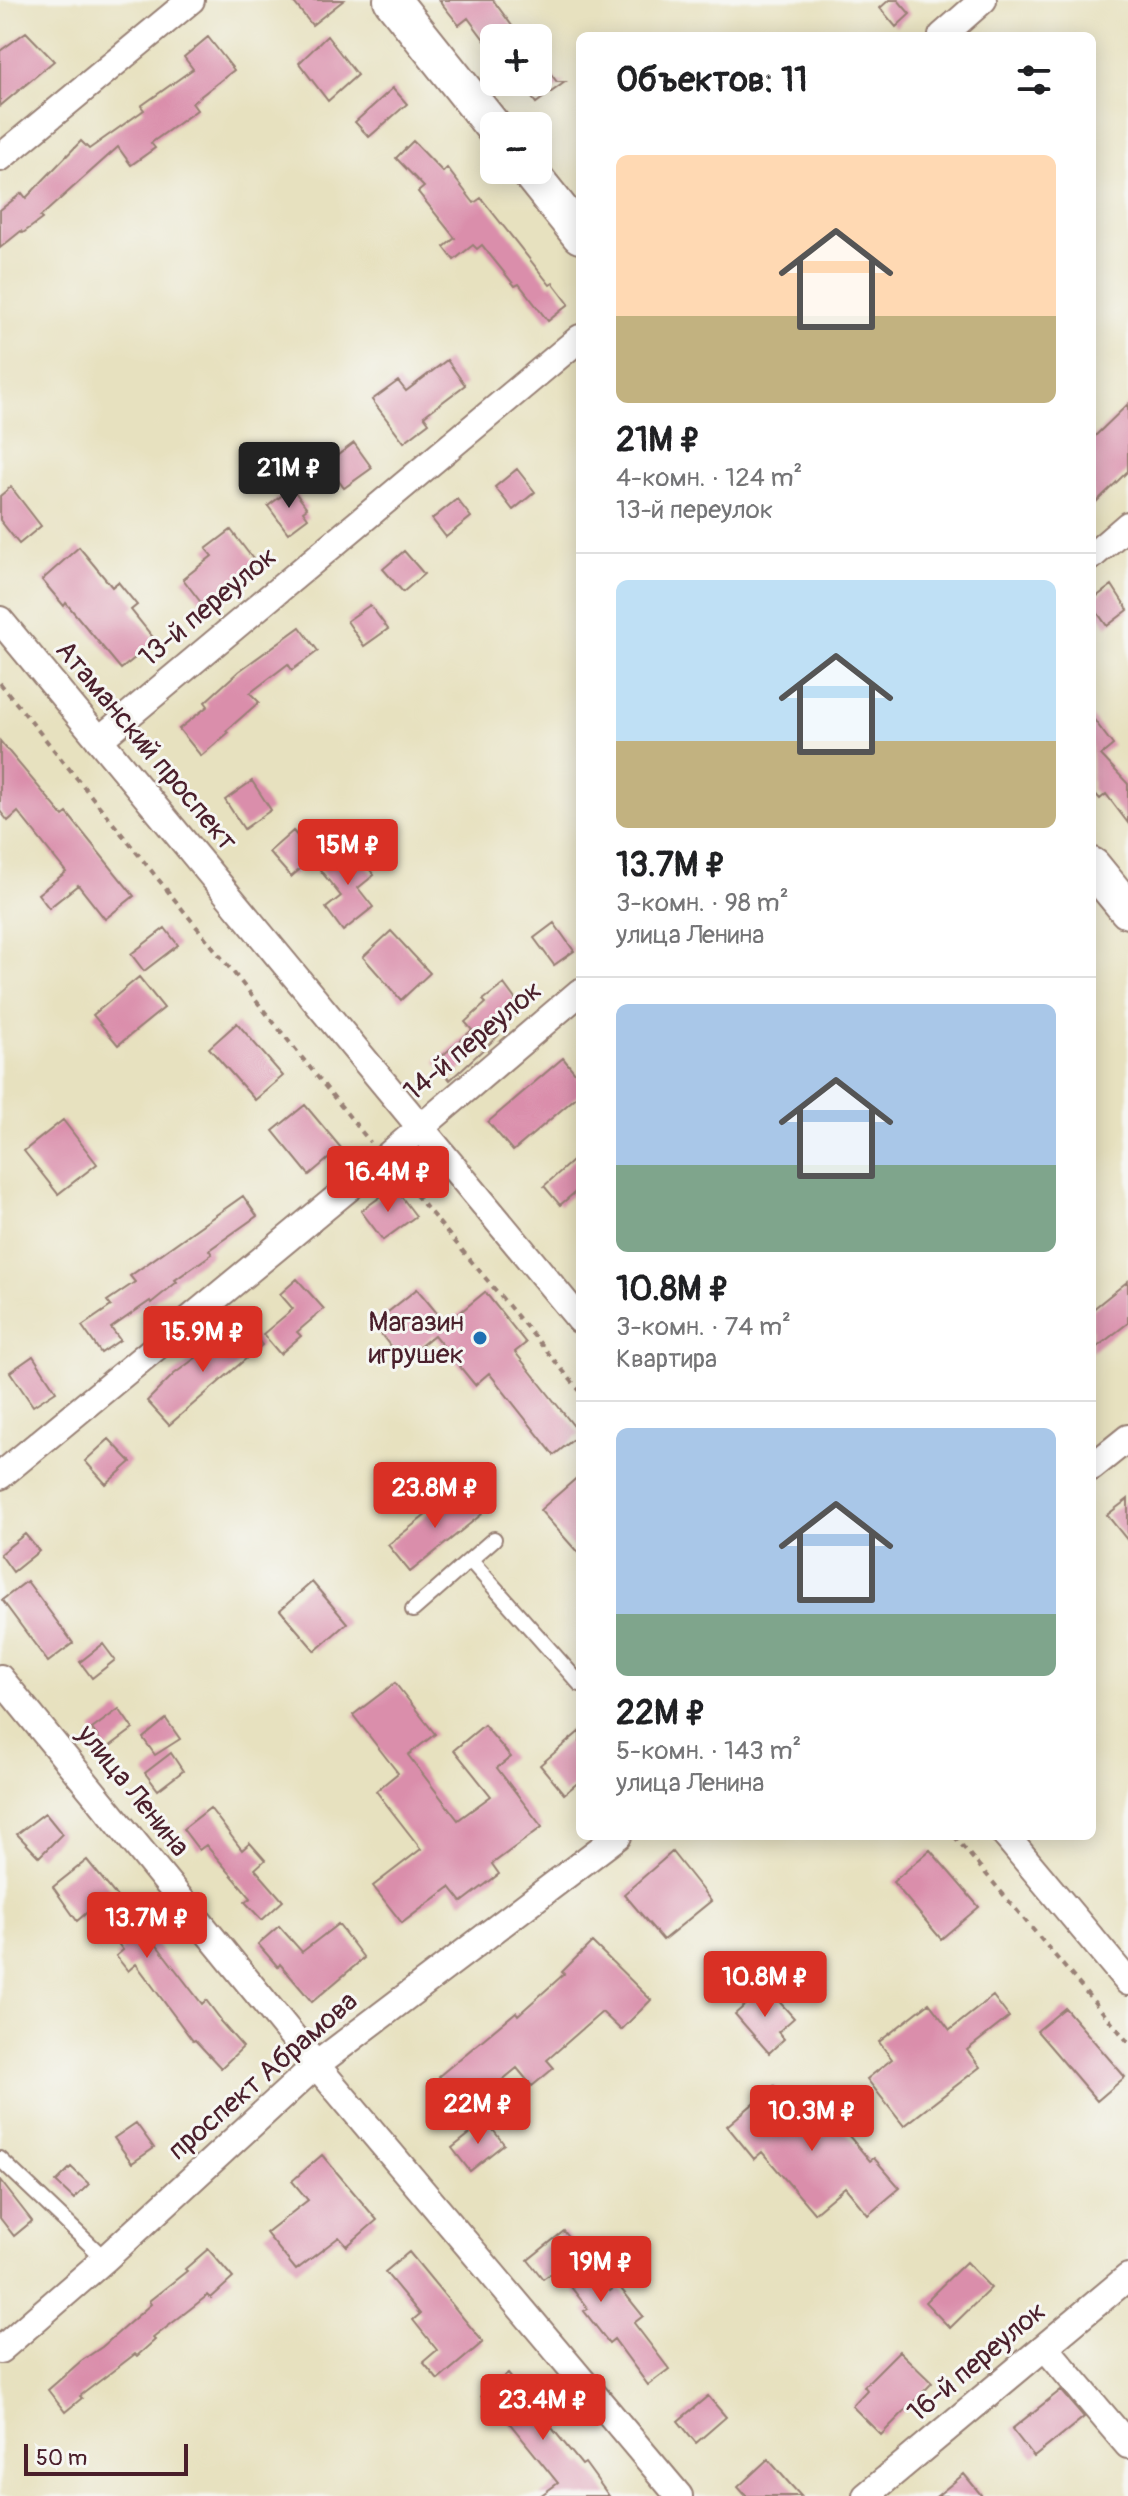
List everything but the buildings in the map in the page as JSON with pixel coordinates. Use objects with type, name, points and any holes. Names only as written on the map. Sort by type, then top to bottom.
[{"type":"main road","points":[[392,0],[481,112]]},
{"type":"main road","points":[[539,184],[576,230]]},
{"type":"street","points":[[0,158],[191,0]]},
{"type":"street","points":[[947,32],[983,0]]},
{"type":"street","name":"13-й переулок","points":[[99,740],[576,341]]},
{"type":"street","points":[[1096,553],[1128,525]]},
{"type":"street","name":"Атаманский проспект","points":[[0,620],[576,1315]]},
{"type":"street","name":"14-й переулок","points":[[0,1476],[385,1158],[576,995]]},
{"type":"street","points":[[1096,1464],[1128,1438]]},
{"type":"street","name":"улица Ленина","points":[[0,1678],[316,2065],[679,2496]]},
{"type":"street","name":"проспект Абрамова","points":[[0,2350],[105,2259],[316,2065],[613,1840]]},
{"type":"street","points":[[1009,1840],[1128,1982]]},
{"type":"street","name":"16-й переулок","points":[[866,2496],[1128,2277]]},
{"type":"street","points":[[1045,2347],[1128,2445]]},
{"type":"lane","points":[[413,1610],[494,1539]]},
{"type":"lane","points":[[470,1560],[576,1679]]},
{"type":"lane","points":[[0,2159],[105,2259]]},
{"type":"path","points":[[0,683],[361,1133],[576,1386]]},
{"type":"path","points":[[957,1840],[1128,2042]]},
{"type":"place","name":"Магазин игрушек","points":[[480,1338]]}]
